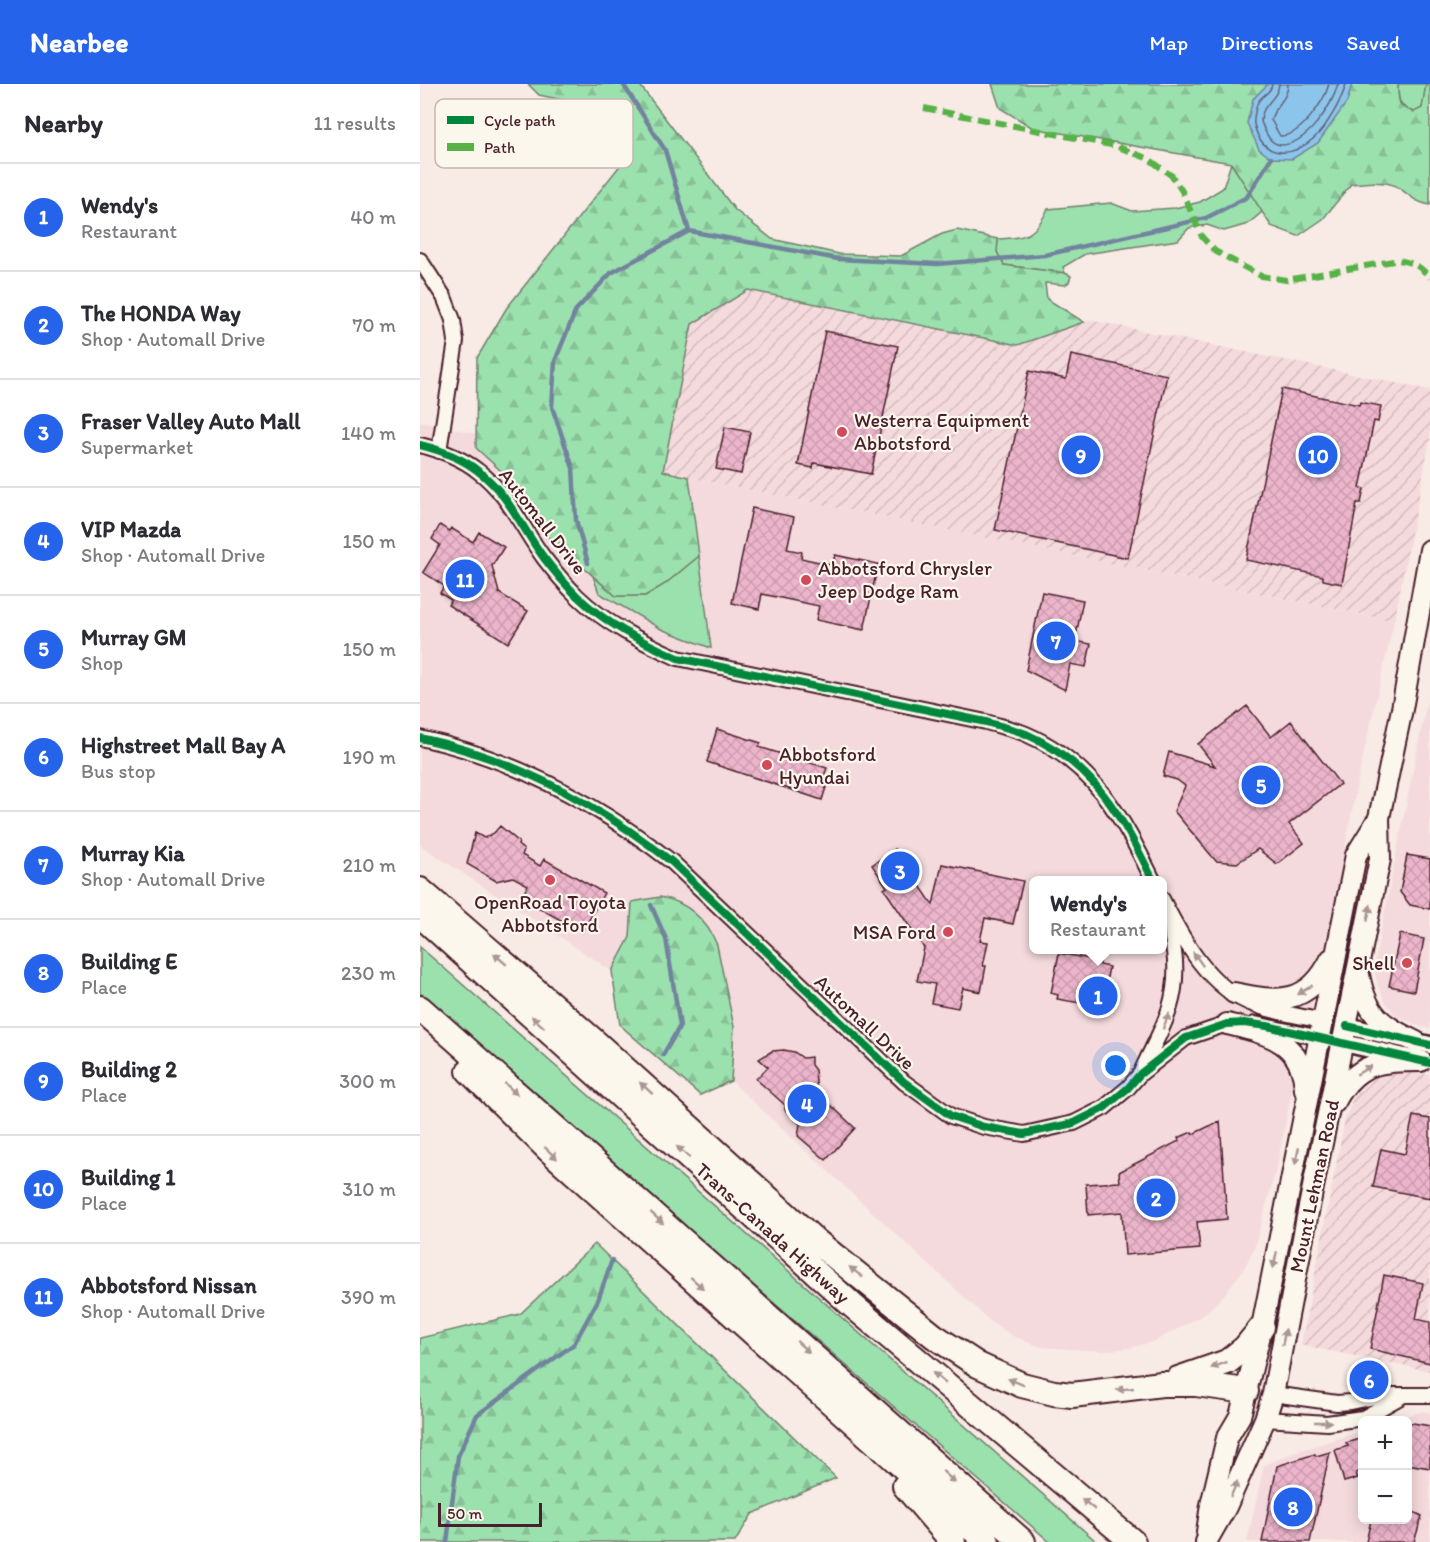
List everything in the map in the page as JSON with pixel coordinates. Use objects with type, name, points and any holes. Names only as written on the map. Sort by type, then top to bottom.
[{"type":"highway","points":[[420,890],[594,1041],[812,1238],[934,1336],[978,1365],[1038,1390],[1072,1395],[1162,1384],[1196,1384],[1246,1391]]},
{"type":"highway","name":"Trans-Canada Highway","points":[[420,915],[853,1306],[1133,1542]]},
{"type":"highway","points":[[420,1008],[1023,1542]]},
{"type":"highway","points":[[420,1023],[548,1149],[987,1542]]},
{"type":"highway","points":[[1162,1384],[1227,1362],[1245,1348],[1262,1327]]},
{"type":"highway","points":[[843,1414],[953,1542]]},
{"type":"main road","name":"Mount Lehman Road","points":[[1206,1541],[1226,1507],[1265,1419],[1273,1394],[1380,860],[1379,818],[1402,709],[1430,550]]},
{"type":"main road","name":"Mount Lehman Road","points":[[1206,1541],[1210,1505],[1227,1438],[1240,1416],[1262,1327],[1356,855],[1379,818]]},
{"type":"main road","points":[[1234,993],[1283,1000],[1300,994],[1324,973],[1338,944]]},
{"type":"main road","points":[[1358,971],[1362,990],[1371,1011],[1386,1027],[1424,1053]]},
{"type":"main road","points":[[1227,1024],[1263,1034],[1293,1051],[1305,1074],[1306,1110]]},
{"type":"main road","points":[[1322,1029],[1345,1034]]},
{"type":"main road","points":[[1329,1116],[1342,1090],[1363,1069],[1381,1062],[1424,1053]]},
{"type":"main road","points":[[1246,1391],[1273,1394]]},
{"type":"main road","points":[[1240,1416],[1265,1419]]},
{"type":"street","points":[[420,260],[444,297],[453,320],[456,341],[439,451]]},
{"type":"street","name":"Automall Drive","points":[[420,445],[457,458],[479,471],[501,495],[544,559],[578,596],[607,620],[639,640],[678,658],[986,722],[1026,734],[1064,754],[1097,784],[1128,828],[1152,876]]},
{"type":"street","name":"Automall Drive","points":[[420,738],[495,761],[529,775],[566,793],[638,836],[672,862],[904,1082],[951,1116],[984,1127],[1024,1134],[1074,1123],[1104,1108],[1128,1088],[1140,1074],[1186,1038],[1227,1024],[1245,1023],[1322,1029]]},
{"type":"street","name":"Automall Drive","points":[[1167,909],[1202,966],[1219,984],[1254,1005],[1322,1029]]},
{"type":"street","name":"Automall Drive","points":[[1140,1074],[1163,1028],[1173,997],[1175,961],[1170,927],[1171,917]]},
{"type":"street","points":[[1345,1034],[1424,1053]]},
{"type":"street","points":[[1273,1394],[1337,1403],[1384,1395],[1430,1395]]},
{"type":"street","points":[[1265,1419],[1327,1423],[1363,1418],[1404,1395]]},
{"type":"shaded area","points":[[749,290],[1018,345],[1090,320],[1430,390],[1430,440],[1394,621],[663,472],[692,324]]},
{"type":"shaded area","points":[[420,422],[1394,621],[1357,783],[1331,925],[1292,1090],[1277,1166],[1254,1249],[1243,1270],[1223,1296],[1203,1315],[1155,1341],[1130,1348],[1101,1351],[1041,1347],[1015,1337],[992,1323],[731,1081],[734,1027],[630,937],[612,971],[420,845]]},
{"type":"shaded area","points":[[1430,686],[1430,1029],[1395,1015],[1377,984],[1374,965]]},
{"type":"shaded area","points":[[1401,1070],[1430,1075],[1430,1371],[1301,1345],[1345,1119],[1354,1096],[1363,1086],[1385,1071]]},
{"type":"shaded area","points":[[1423,1411],[1430,1413],[1430,1542],[1247,1542],[1264,1465],[1295,1452],[1358,1432],[1358,1524],[1412,1524],[1412,1416],[1407,1416]]},
{"type":"green space","points":[[528,84],[639,84],[735,210],[772,239],[839,254],[901,256],[942,234],[957,230],[998,239],[997,252],[1004,265],[1065,273],[1071,276],[1065,285],[1045,283],[1047,299],[1084,322],[1018,345],[748,290],[692,324],[663,471],[689,477],[699,556],[665,584],[645,596],[616,596],[537,527],[513,482],[476,448],[477,358],[506,309],[618,168],[633,168],[633,99],[558,99],[539,95]]},
{"type":"green space","points":[[992,84],[1398,84],[1401,105],[1414,112],[1422,108],[1426,84],[1430,84],[1430,205],[1415,200],[1391,184],[1374,182],[1351,184],[1323,219],[1298,236],[1271,226],[1231,163],[1033,128],[1000,108]]},
{"type":"green space","points":[[1398,84],[1426,84],[1422,109],[1414,113],[1402,104]]},
{"type":"green space","points":[[1231,163],[1263,211],[1248,224],[1224,231],[1207,225],[1189,228],[1178,240],[1085,254],[1063,267],[1065,273],[1004,265],[997,252],[998,239],[1017,238],[1034,230],[1048,209],[1111,203],[1132,211],[1175,208],[1200,202],[1223,188]]},
{"type":"green space","points":[[699,556],[711,648],[661,629],[599,593],[593,576],[616,596],[645,596],[665,584]]},
{"type":"green space","points":[[660,897],[687,907],[713,936],[717,945],[734,1027],[731,1081],[700,1095],[620,1025],[612,971],[630,937],[632,902]]},
{"type":"green space","points":[[420,947],[1097,1542],[1050,1542],[646,1192],[420,993]]},
{"type":"green space","points":[[595,1244],[836,1478],[752,1514],[735,1542],[420,1542],[420,1338],[520,1314]]},
{"type":"water","points":[[1268,84],[1352,84],[1347,102],[1318,143],[1292,159],[1271,158],[1259,149],[1247,123],[1253,99]]},
{"type":"building","name":"Westerra Equipment Abbotsford","points":[[825,331],[898,346],[871,474],[814,463],[813,468],[798,465]]},
{"type":"building","points":[[1071,355],[1167,375],[1128,558],[995,530],[1029,371],[1066,379]]},
{"type":"building","points":[[1282,389],[1359,405],[1360,402],[1381,406],[1378,422],[1374,421],[1360,488],[1364,489],[1361,503],[1357,503],[1342,584],[1323,580],[1323,576],[1246,560]]},
{"type":"building","points":[[725,427],[750,432],[741,474],[716,469]]},
{"type":"building","name":"Abbotsford Chrysler Jeep Dodge Ram","points":[[752,508],[794,517],[787,549],[802,552],[801,558],[832,565],[835,555],[878,564],[864,630],[816,620],[819,606],[762,594],[759,609],[732,603]]},
{"type":"building","points":[[440,525],[449,531],[451,528],[473,542],[479,532],[504,547],[492,566],[499,593],[528,611],[508,643],[448,605],[451,600],[440,593],[444,586],[423,572],[440,545],[432,539]]},
{"type":"building","points":[[1042,592],[1083,600],[1075,641],[1091,644],[1086,667],[1070,664],[1065,690],[1026,670]]},
{"type":"building","points":[[1247,706],[1271,737],[1291,721],[1340,784],[1289,824],[1304,843],[1277,864],[1258,849],[1237,863],[1216,861],[1174,811],[1185,786],[1177,780],[1163,776],[1169,752],[1215,766],[1198,744]]},
{"type":"building","name":"Abbotsford Hyundai","points":[[717,729],[761,743],[759,747],[827,768],[823,779],[828,781],[822,800],[707,762]]},
{"type":"building","name":"OpenRoad Toyota Abbotsford","points":[[500,826],[519,842],[518,845],[524,850],[522,855],[540,866],[544,859],[604,893],[582,932],[521,898],[528,885],[513,877],[496,881],[467,864],[475,833],[484,838],[494,833]]},
{"type":"building","name":"MSA Ford","points":[[895,849],[933,905],[942,864],[1023,881],[1013,924],[985,918],[980,941],[988,942],[981,992],[963,988],[958,1008],[931,1003],[935,984],[917,981],[924,948],[884,889],[887,887],[872,865]]},
{"type":"building","points":[[1407,855],[1430,859],[1430,909],[1410,905],[1400,892]]},
{"type":"building","name":"Shell","points":[[1400,934],[1424,939],[1414,991],[1389,986]]},
{"type":"building","points":[[1059,954],[1100,961],[1100,965],[1109,967],[1102,1003],[1092,1001],[1091,1005],[1057,999],[1058,995],[1051,993]]},
{"type":"building","points":[[772,1051],[794,1052],[803,1058],[811,1057],[817,1092],[855,1128],[826,1160],[798,1136],[800,1124],[785,1110],[785,1105],[756,1079],[768,1067],[759,1059]]},
{"type":"building","points":[[1413,1116],[1430,1119],[1430,1198],[1373,1187],[1381,1149],[1405,1154]]},
{"type":"building","points":[[1220,1121],[1227,1219],[1197,1222],[1200,1249],[1125,1255],[1122,1212],[1088,1215],[1086,1184],[1120,1182],[1119,1172],[1179,1141],[1178,1138],[1192,1132],[1193,1134]]},
{"type":"building","points":[[1384,1275],[1423,1283],[1416,1319],[1430,1322],[1430,1363],[1370,1349]]},
{"type":"building","points":[[1412,1423],[1430,1426],[1430,1468],[1412,1465]]},
{"type":"building","points":[[1358,1439],[1358,1472],[1356,1473],[1358,1478],[1344,1482],[1335,1450],[1348,1446],[1346,1443]]},
{"type":"building","points":[[1330,1452],[1310,1542],[1262,1542],[1277,1466],[1315,1454],[1316,1456]]},
{"type":"building","points":[[1412,1511],[1422,1516],[1414,1542],[1366,1542],[1370,1524],[1412,1524]]},
{"type":"waterway","points":[[623,84],[633,99]]},
{"type":"waterway","points":[[633,100],[665,150],[689,231]]},
{"type":"waterway","points":[[588,563],[576,520],[573,468],[552,407],[555,361],[576,310],[611,273],[689,231],[838,259],[937,264],[1045,255],[1206,218],[1247,197],[1271,158]]},
{"type":"waterway","points":[[651,905],[666,939],[680,1026],[663,1055]]},
{"type":"waterway","points":[[447,1542],[458,1456],[477,1415],[574,1344],[598,1300],[612,1260]]},
{"type":"marked path","points":[[924,108],[1116,146],[1149,159],[1172,176],[1182,191],[1202,237],[1215,251],[1261,276],[1286,280],[1399,260],[1416,266],[1430,278]]},
{"type":"cycle path","points":[[420,445],[458,458],[489,480],[507,501],[544,558],[577,596],[612,624],[651,646],[678,658],[986,722],[1021,732],[1049,746],[1070,760],[1103,795],[1130,835],[1151,876]]},
{"type":"cycle path","points":[[420,738],[488,758],[521,771],[584,803],[644,841],[672,862],[904,1082],[951,1116],[984,1127],[1024,1134],[1074,1123],[1104,1108],[1128,1088],[1140,1074],[1186,1038],[1227,1024],[1244,1023],[1267,1026],[1430,1063]]},
{"type":"cycle path","points":[[1347,1026],[1430,1045]]},
{"type":"place","name":"Westerra Equipment Abbotsford","points":[[842,432]]},
{"type":"place","name":"Building 2","points":[[1081,455]]},
{"type":"place","name":"Building 1","points":[[1318,455]]},
{"type":"place","name":"Abbotsford Nissan","points":[[465,579]]},
{"type":"place","name":"Abbotsford Chrysler Jeep Dodge Ram","points":[[806,580]]},
{"type":"place","name":"Murray Kia","points":[[1056,641]]},
{"type":"place","name":"Abbotsford Hyundai","points":[[767,765]]},
{"type":"place","name":"Murray GM","points":[[1261,785]]},
{"type":"place","name":"Fraser Valley Auto Mall","points":[[900,871]]},
{"type":"place","name":"OpenRoad Toyota Abbotsford","points":[[550,880]]},
{"type":"place","name":"MSA Ford","points":[[948,932]]},
{"type":"place","name":"Shell","points":[[1407,963]]},
{"type":"place","name":"Wendy's","points":[[1098,996]]},
{"type":"place","name":"VIP Mazda","points":[[807,1104]]},
{"type":"place","name":"The HONDA Way","points":[[1156,1198]]},
{"type":"place","name":"Highstreet Mall Bay A","points":[[1369,1380]]},
{"type":"place","name":"Building E","points":[[1293,1507]]}]
